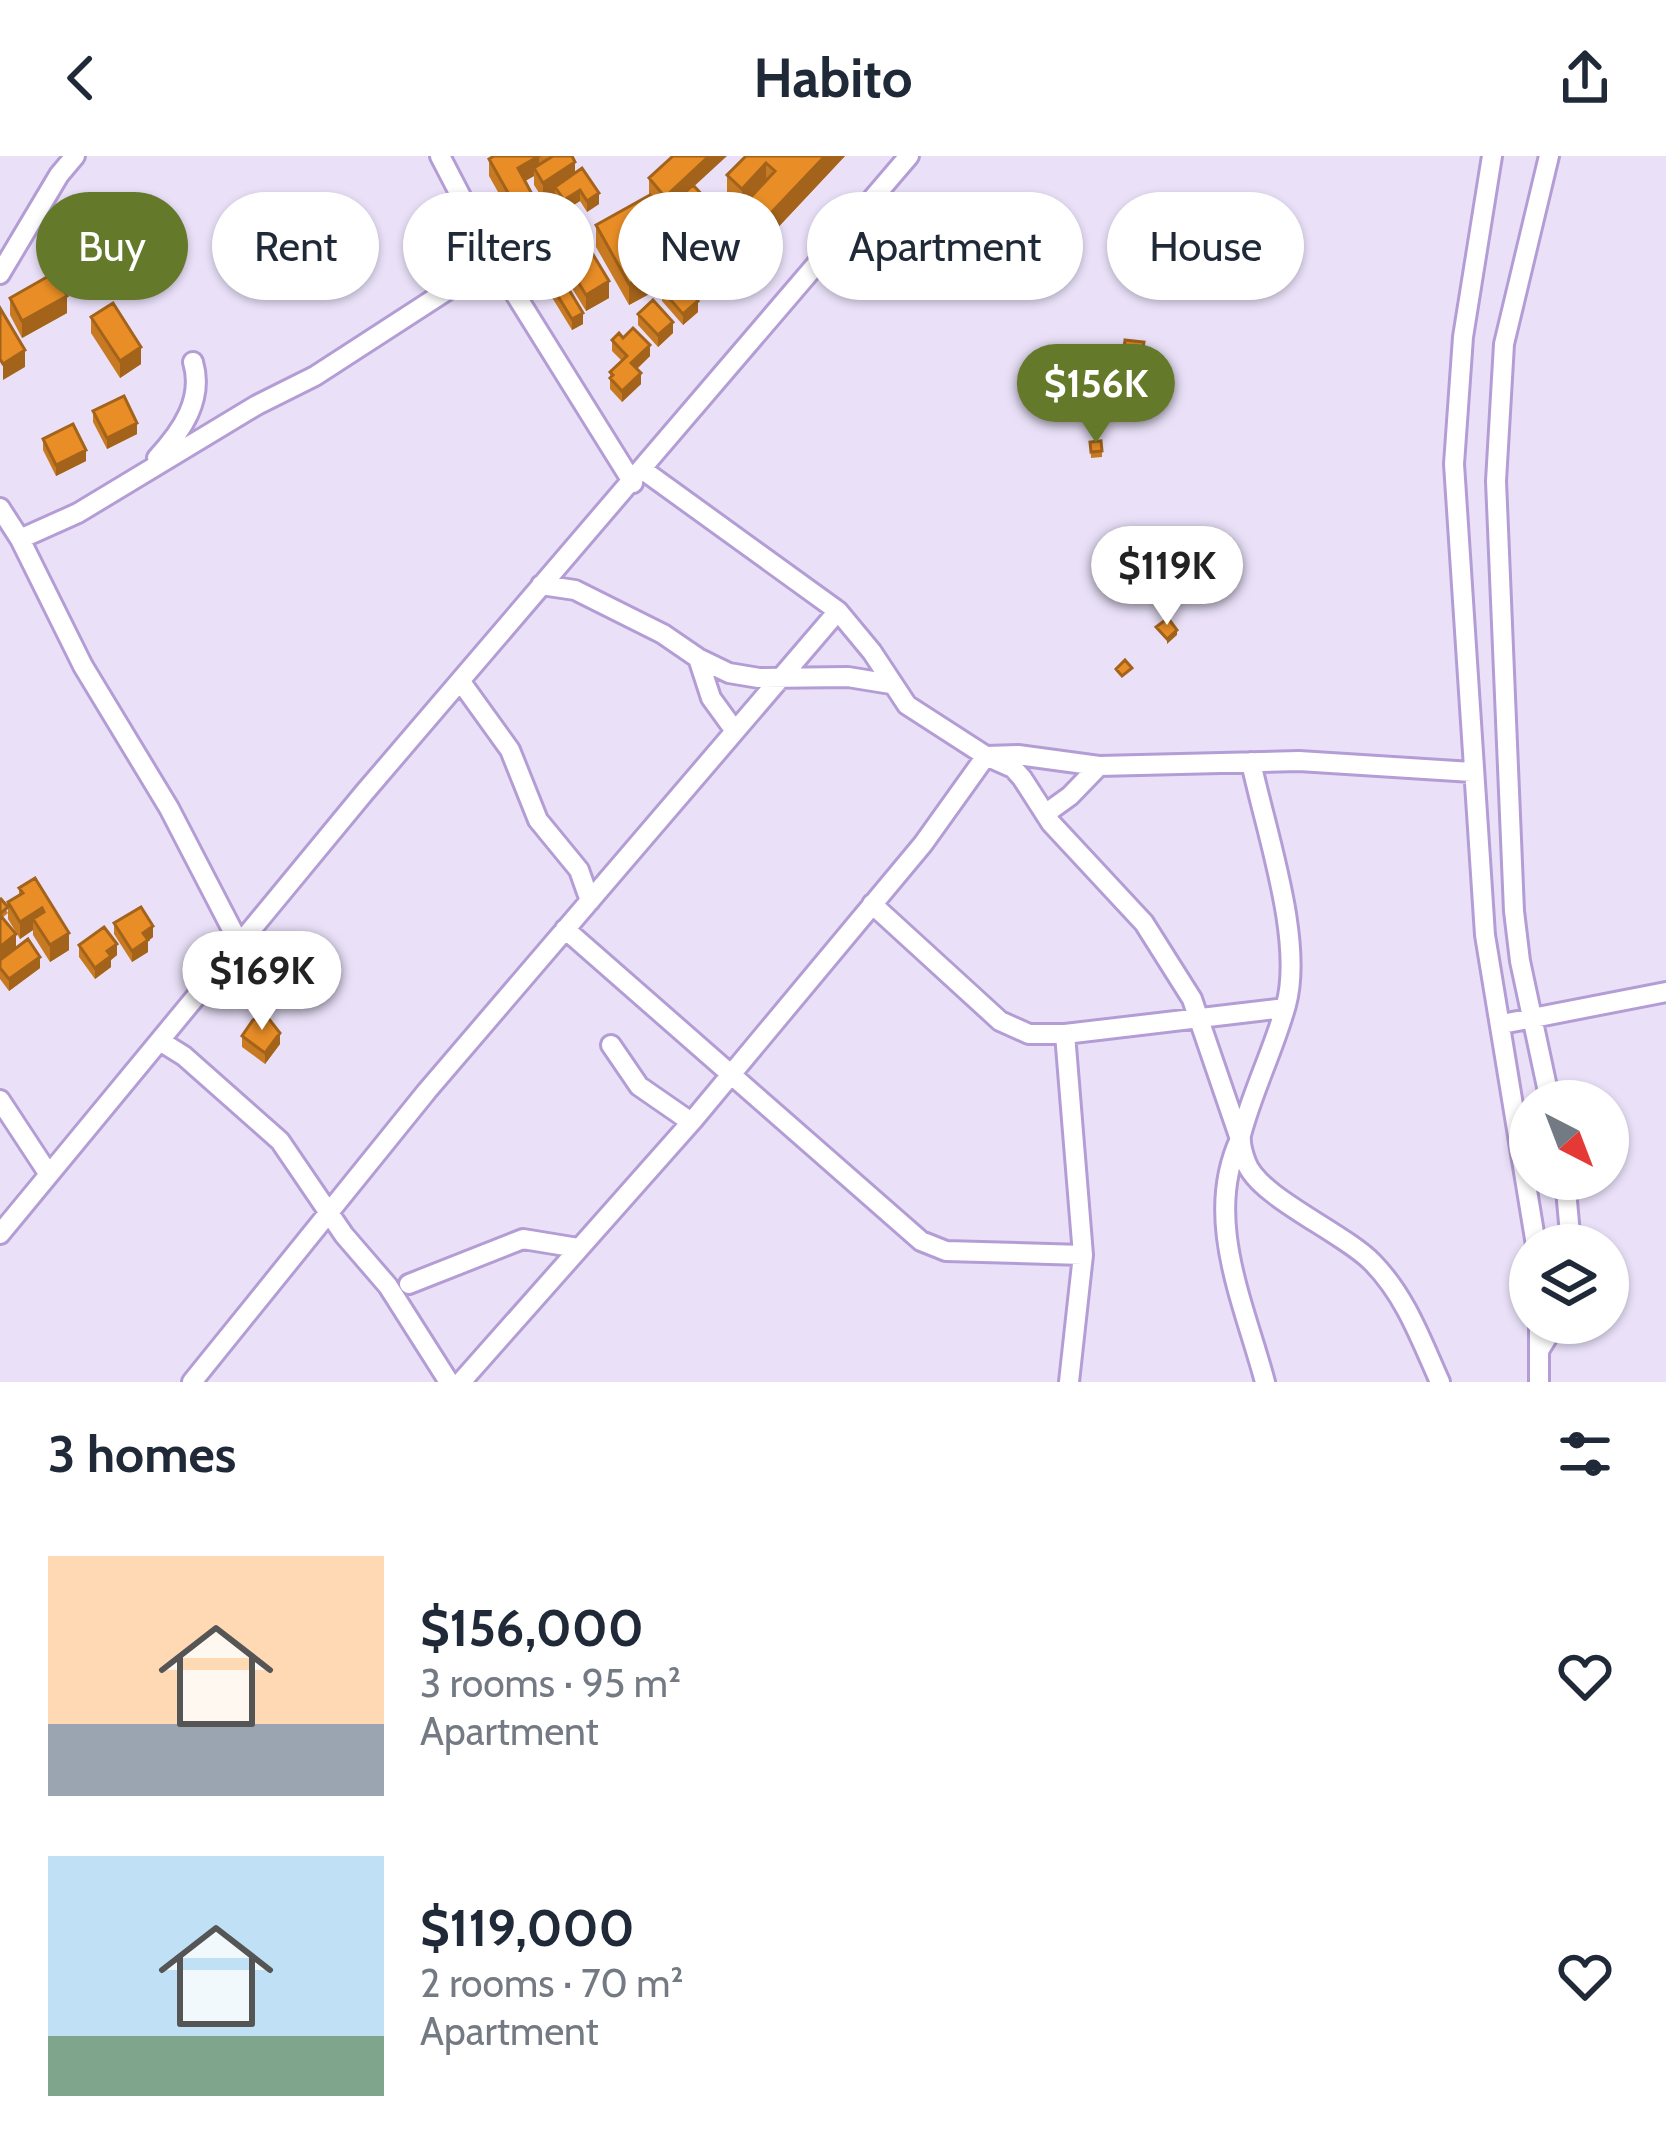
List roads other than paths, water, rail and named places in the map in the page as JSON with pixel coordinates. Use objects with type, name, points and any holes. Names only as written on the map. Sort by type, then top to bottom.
[{"type":"street","points":[[0,274],[75,156]]},
{"type":"street","points":[[440,156],[459,192]]},
{"type":"street","points":[[0,1234],[239,943],[909,156]]},
{"type":"street","points":[[1492,156],[1463,337],[1454,464],[1485,935],[1533,1224]]},
{"type":"street","points":[[1545,1080],[1514,911],[1496,481],[1504,344],[1549,156]]},
{"type":"street","points":[[20,539],[78,513],[257,405],[315,376],[432,300]]},
{"type":"street","points":[[521,300],[638,477],[838,611],[915,711],[986,757],[1012,768],[1045,814],[1144,923],[1192,999],[1245,1162],[1256,1181],[1337,1234],[1389,1282],[1405,1304],[1440,1382]]},
{"type":"street","points":[[148,470],[182,430],[199,387],[193,362]]},
{"type":"street","points":[[0,508],[61,626],[169,808],[239,943]]},
{"type":"street","points":[[541,585],[574,590],[664,634],[698,658],[742,676],[848,676],[891,683]]},
{"type":"street","points":[[192,1382],[565,929],[838,611]]},
{"type":"street","points":[[698,658],[711,698],[735,731]]},
{"type":"street","points":[[461,682],[510,750],[538,820],[579,870],[590,901]]},
{"type":"street","points":[[986,757],[1018,755],[1099,766],[1299,761],[1472,772]]},
{"type":"street","points":[[460,1382],[691,1122],[923,844],[986,757]]},
{"type":"street","points":[[1251,763],[1287,924],[1291,975],[1286,1008],[1226,1174],[1226,1235],[1264,1382]]},
{"type":"street","points":[[1045,814],[1099,766]]},
{"type":"street","points":[[872,904],[1000,1021],[1029,1034],[1065,1034],[1286,1008]]},
{"type":"street","points":[[565,929],[921,1241],[946,1251],[1083,1256]]},
{"type":"street","points":[[1502,1024],[1666,992]]},
{"type":"street","points":[[1065,1034],[1083,1256],[1069,1382]]},
{"type":"street","points":[[160,1041],[184,1056],[280,1141],[344,1235],[400,1273],[409,1284],[413,1324]]},
{"type":"street","points":[[611,1045],[639,1086],[691,1122]]},
{"type":"street","points":[[0,1100],[48,1173]]},
{"type":"street","points":[[409,1284],[523,1239],[578,1248]]},
{"type":"street","points":[[363,1252],[449,1382]]},
{"type":"street","points":[[1539,1382],[1540,1344]]},
{"type":"street","points":[[1540,1349],[1543,1344]]}]
